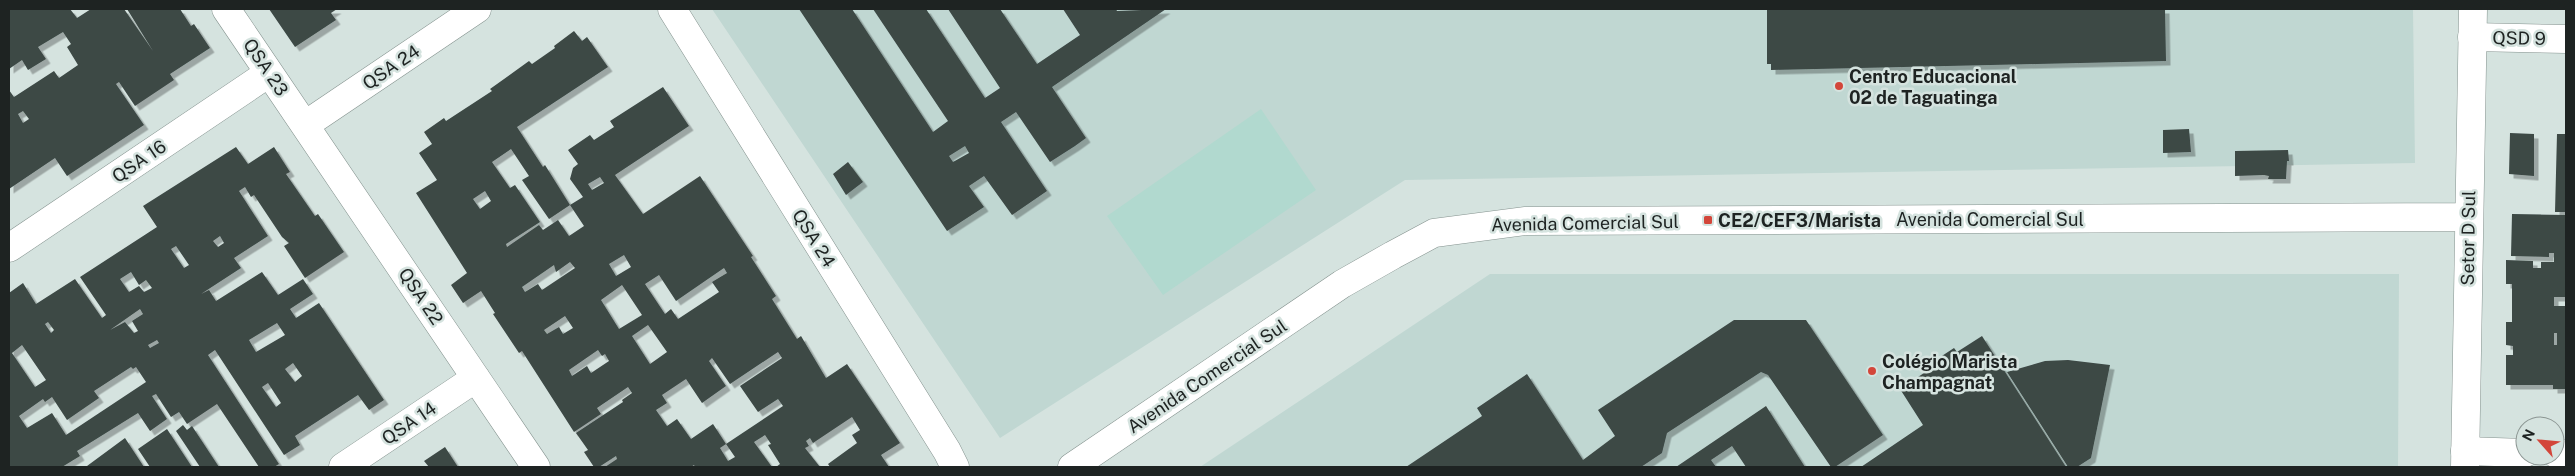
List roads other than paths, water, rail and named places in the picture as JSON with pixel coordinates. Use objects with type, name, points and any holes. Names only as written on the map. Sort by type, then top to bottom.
[{"type":"street","name":"QSA 23","points":[[226,9],[305,125]]},
{"type":"street","name":"QSA 24","points":[[305,125],[477,9]]},
{"type":"street","name":"QSA 24","points":[[672,9],[947,451],[955,467]]},
{"type":"street","name":"Setor D Sul","points":[[2465,459],[2473,9]]},
{"type":"street","name":"QSD 9","points":[[2472,37],[2566,39]]},
{"type":"street","name":"QSA 16","points":[[9,248],[270,73]]},
{"type":"street","name":"QSA 22","points":[[305,125],[536,467]]},
{"type":"street","name":"Avenida Comercial Sul","points":[[1072,467],[1342,284],[1434,233],[1526,221],[2468,217]]},
{"type":"street","name":"QSA 14","points":[[342,467],[476,378]]},
{"type":"street","points":[[2465,459],[2515,454]]},
{"type":"place","name":"Centro Educacional 02 de Taguatinga","points":[[1839,86]]},
{"type":"place","name":"CE2/CEF3/Marista","points":[[1708,220]]},
{"type":"place","name":"Colégio Marista Champagnat","points":[[1872,371]]}]
